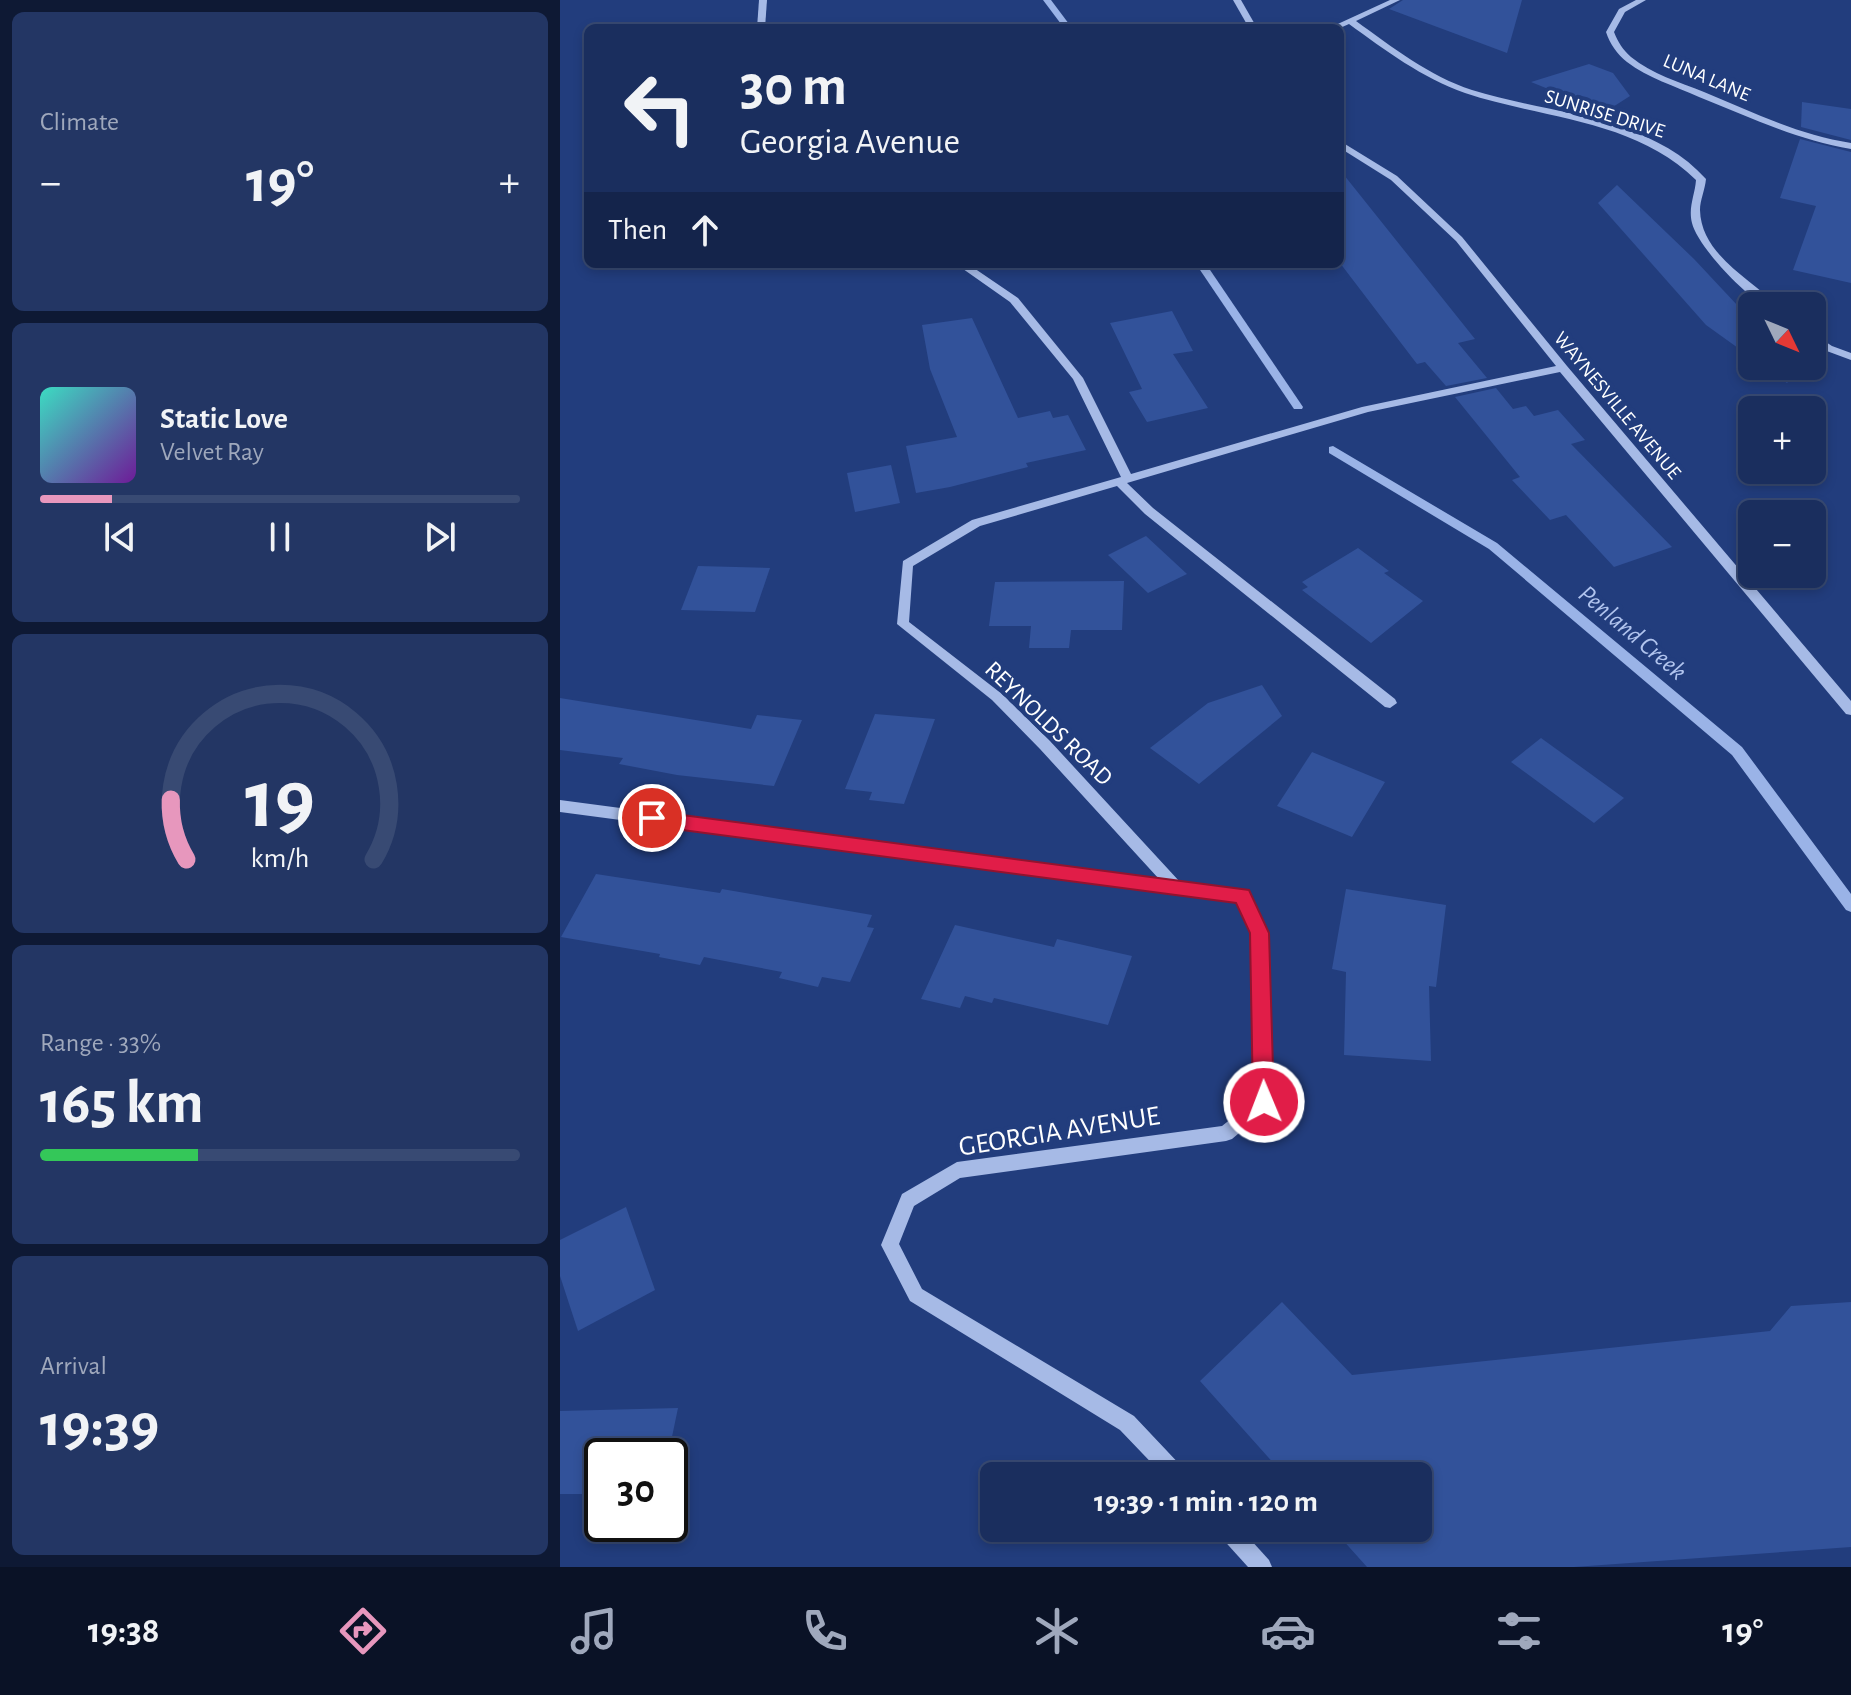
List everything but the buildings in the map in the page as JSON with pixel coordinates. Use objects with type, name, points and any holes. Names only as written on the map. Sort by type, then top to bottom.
[{"type":"street","points":[[760,24],[763,0]]},
{"type":"street","points":[[1237,0],[1251,24]]},
{"type":"street","points":[[1343,24],[1396,0]]},
{"type":"street","name":"LUNA LANE","points":[[1642,0],[1622,11],[1610,32],[1613,42],[1627,58],[1659,76],[1771,124],[1801,135],[1851,146]]},
{"type":"street","name":"SUNRISE DRIVE","points":[[1351,21],[1405,60],[1441,80],[1517,105],[1629,135],[1676,155],[1692,167],[1701,179],[1695,209],[1698,225],[1707,242],[1732,274],[1755,292]]},
{"type":"street","name":"WAYNESVILLE AVENUE","points":[[1344,147],[1394,178],[1459,239],[1563,368],[1851,710]]},
{"type":"street","points":[[967,268],[1014,300],[1078,378],[1123,479],[1149,511],[1390,703]]},
{"type":"street","points":[[1826,346],[1851,357]]},
{"type":"street","name":"REYNOLDS ROAD","points":[[1175,886],[997,697],[903,624],[907,564],[976,523],[1123,479],[1366,409],[1563,368]]},
{"type":"street","points":[[560,806],[1175,886]]},
{"type":"street","name":"GEORGIA AVENUE","points":[[1164,1462],[1127,1423],[916,1295],[890,1245],[908,1200],[957,1170],[1226,1133],[1264,1102],[1260,933],[1242,896],[1175,886]]},
{"type":"street","points":[[1239,1542],[1262,1567]]},
{"type":"waterway","name":"Penland Creek","points":[[1047,0],[1065,24]]},
{"type":"waterway","name":"Penland Creek","points":[[1204,268],[1298,407]]},
{"type":"waterway","name":"Penland Creek","points":[[1333,450],[1493,546],[1737,751],[1851,906]]},
{"type":"route","points":[[652,818],[1242,896],[1260,933],[1264,1102]]}]
